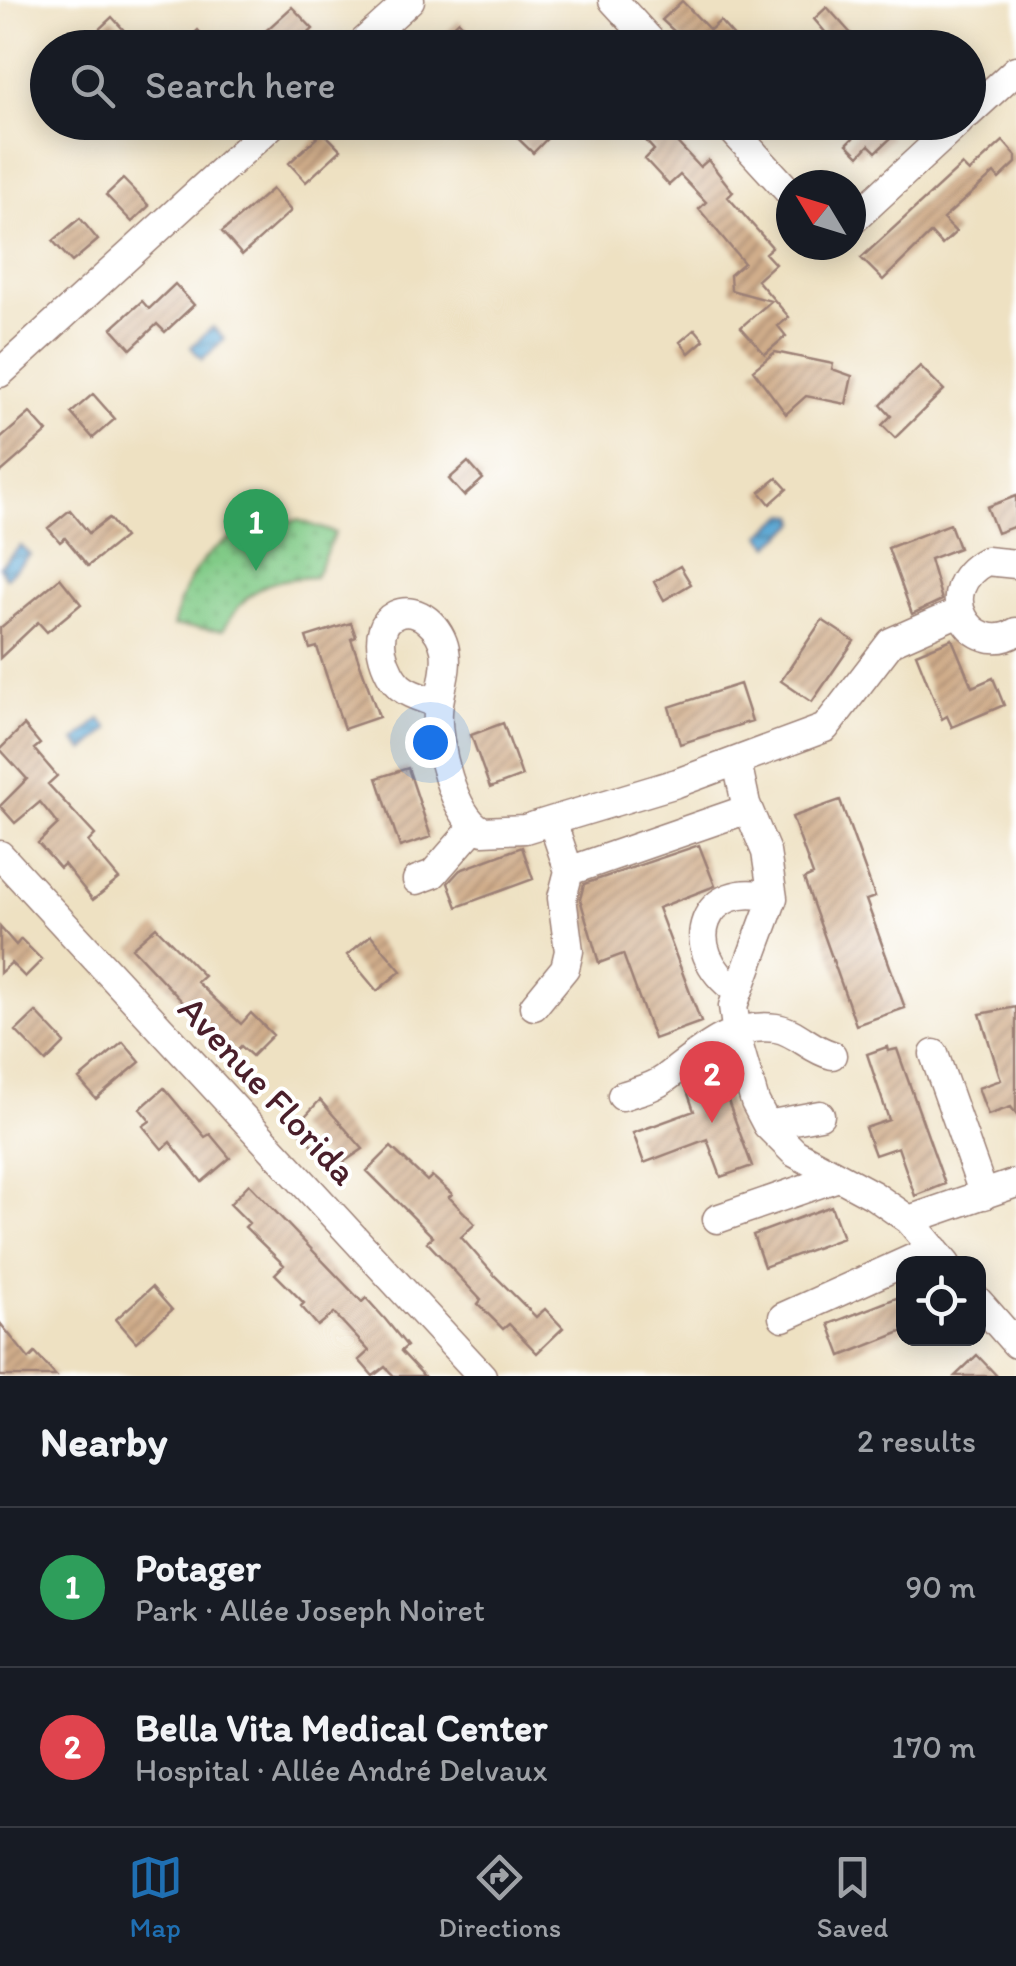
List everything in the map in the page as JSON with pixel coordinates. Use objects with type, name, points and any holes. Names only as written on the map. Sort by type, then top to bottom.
[{"type":"street","points":[[378,30],[410,0]]},
{"type":"street","points":[[613,0],[640,30]]},
{"type":"street","points":[[986,98],[1016,70]]},
{"type":"street","points":[[0,372],[255,140]]},
{"type":"street","points":[[742,140],[776,177]]},
{"type":"street","points":[[866,208],[940,140]]},
{"type":"street","points":[[1016,564],[986,561],[972,568],[962,581],[959,612],[970,628],[989,638],[1016,632]]},
{"type":"street","points":[[474,827],[495,832],[552,821],[737,762],[825,728],[876,660],[899,637],[959,612]]},
{"type":"street","points":[[438,704],[442,751],[474,827]]},
{"type":"street","points":[[737,762],[748,809],[766,852],[773,898],[733,1006],[736,1032],[756,1102],[767,1125],[795,1153],[909,1220],[940,1256]]},
{"type":"street","points":[[569,872],[748,809]]},
{"type":"street","points":[[534,1006],[565,968],[569,951],[562,898],[569,872],[552,821]]},
{"type":"street","points":[[418,880],[433,874],[474,827]]},
{"type":"street","name":"Avenue Florida","points":[[0,855],[482,1376]]},
{"type":"street","points":[[737,991],[707,961],[701,946],[703,928],[720,905],[735,895],[757,893],[773,898]]},
{"type":"street","points":[[622,1096],[654,1085],[694,1054],[736,1032],[778,1028],[816,1051],[832,1055]]},
{"type":"street","points":[[934,1054],[984,1195]]},
{"type":"street","points":[[767,1125],[820,1114]]},
{"type":"street","points":[[717,1219],[838,1177]]},
{"type":"street","points":[[909,1220],[1016,1183]]},
{"type":"street","points":[[783,1317],[896,1273]]},
{"type":"street","points":[[986,1310],[1016,1344]]},
{"type":"green space","points":[[298,520],[335,533],[315,577],[284,580],[260,588],[241,604],[223,630],[173,626],[190,580],[215,549],[250,530]]},
{"type":"water","points":[[213,327],[224,339],[202,360],[191,347]]},
{"type":"water","points":[[786,514],[796,515],[797,523],[770,546],[761,535]]},
{"type":"water","points":[[21,546],[30,555],[6,578],[0,566]]},
{"type":"water","points":[[100,719],[109,729],[84,751],[75,741]]},
{"type":"building","points":[[682,1],[710,30],[673,30],[662,20]]},
{"type":"building","points":[[292,7],[313,29],[312,30],[267,30]]},
{"type":"building","points":[[827,7],[848,30],[823,30],[814,19]]},
{"type":"building","points":[[112,17],[124,30],[98,30]]},
{"type":"building","points":[[459,21],[468,30],[449,30]]},
{"type":"building","points":[[720,21],[728,30],[710,30]]},
{"type":"building","points":[[314,140],[331,140],[341,150],[306,182],[289,163]]},
{"type":"building","points":[[520,140],[546,140],[533,153]]},
{"type":"building","points":[[645,140],[675,140],[700,167],[708,160],[733,192],[728,197],[772,247],[765,253],[775,264],[757,280],[789,317],[778,326],[786,336],[765,354],[741,327],[771,301],[731,290],[730,275],[744,263],[699,209],[706,202],[680,175],[669,185],[645,159],[654,150]]},
{"type":"building","points":[[851,140],[889,140],[876,152],[869,145],[859,156],[847,144]]},
{"type":"building","points":[[1003,141],[1016,156],[1016,163],[999,179],[994,173],[943,219],[956,232],[942,245],[931,233],[883,280],[863,260],[866,253],[962,165],[969,172]]},
{"type":"building","points":[[123,179],[149,206],[132,222],[106,195]]},
{"type":"building","points":[[272,189],[291,211],[242,255],[222,232]]},
{"type":"building","points":[[80,218],[98,240],[72,262],[53,241]]},
{"type":"building","points":[[175,284],[194,305],[165,332],[157,324],[131,349],[112,328],[142,301],[149,309]]},
{"type":"building","points":[[695,329],[704,340],[689,353],[680,342]]},
{"type":"building","points":[[775,352],[833,364],[832,369],[852,376],[846,404],[806,396],[786,414],[753,370]]},
{"type":"building","points":[[920,366],[944,390],[895,438],[882,425],[891,416],[881,405]]},
{"type":"building","points":[[93,394],[115,419],[93,438],[71,413]]},
{"type":"building","points":[[30,413],[47,432],[0,473],[0,439]]},
{"type":"building","points":[[468,462],[483,479],[464,496],[449,479]]},
{"type":"building","points":[[777,478],[787,489],[770,504],[760,492]]},
{"type":"building","points":[[1016,496],[1016,526],[997,533],[987,507]]},
{"type":"building","points":[[70,510],[89,533],[109,518],[124,537],[88,566],[65,538],[60,542],[48,528]]},
{"type":"building","points":[[950,524],[959,548],[930,559],[942,600],[912,614],[888,548]]},
{"type":"building","points":[[680,566],[691,584],[664,600],[654,582]]},
{"type":"building","points":[[60,578],[81,604],[47,632],[38,622],[0,658],[0,628]]},
{"type":"building","points":[[822,620],[854,641],[812,702],[781,681]]},
{"type":"building","points":[[351,623],[356,637],[351,639],[379,717],[344,729],[317,647],[310,649],[306,637]]},
{"type":"building","points":[[952,639],[972,687],[993,678],[1004,705],[952,727],[947,716],[942,719],[916,654]]},
{"type":"building","points":[[740,684],[752,721],[680,744],[669,707]]},
{"type":"building","points":[[503,723],[522,776],[490,788],[471,735]]},
{"type":"building","points":[[24,725],[40,744],[34,749],[57,776],[48,784],[95,835],[88,842],[119,879],[93,900],[64,864],[60,868],[38,843],[58,824],[40,802],[15,823],[0,806],[27,779],[0,749]]},
{"type":"building","points":[[408,768],[431,837],[400,847],[377,778]]},
{"type":"building","points":[[840,800],[875,897],[866,900],[905,1008],[856,1025],[804,879],[813,875],[792,817]]},
{"type":"building","points":[[699,845],[715,886],[658,908],[701,1022],[654,1039],[623,954],[599,963],[580,899],[584,884]]},
{"type":"building","points":[[522,847],[533,879],[457,907],[448,883],[460,870]]},
{"type":"building","points":[[0,927],[16,945],[21,939],[42,960],[25,977],[11,963],[0,973]]},
{"type":"building","points":[[156,927],[204,976],[197,982],[241,1024],[251,1013],[273,1035],[252,1056],[241,1046],[236,1051],[210,1031],[132,948]]},
{"type":"building","points":[[371,935],[401,971],[377,991],[347,955]]},
{"type":"building","points":[[1016,1007],[1016,1114],[1011,1107],[988,1115],[978,1088],[1001,1080],[980,1014]]},
{"type":"building","points":[[36,1012],[65,1043],[46,1062],[16,1031]]},
{"type":"building","points":[[123,1042],[140,1062],[96,1099],[79,1079]]},
{"type":"building","points":[[887,1047],[888,1051],[897,1049],[945,1184],[915,1196],[898,1147],[875,1155],[865,1128],[889,1120],[867,1054]]},
{"type":"building","points":[[714,1063],[752,1166],[721,1177],[707,1139],[644,1163],[633,1133],[694,1111],[685,1085]]},
{"type":"building","points":[[164,1088],[205,1137],[210,1134],[230,1158],[202,1182],[170,1142],[162,1149],[143,1126],[150,1121],[140,1109]]},
{"type":"building","points":[[320,1100],[363,1149],[335,1168],[295,1127]]},
{"type":"building","points":[[391,1147],[427,1181],[432,1176],[452,1194],[449,1197],[475,1224],[461,1237],[496,1277],[536,1317],[545,1309],[563,1328],[537,1353],[509,1324],[503,1329],[478,1304],[481,1300],[427,1242],[433,1237],[367,1171]]},
{"type":"building","points":[[249,1184],[362,1302],[366,1298],[407,1346],[401,1351],[424,1376],[394,1376],[385,1367],[373,1376],[359,1360],[369,1351],[334,1313],[318,1326],[301,1306],[304,1303],[275,1274],[284,1265],[245,1227],[249,1223],[230,1204]]},
{"type":"building","points":[[831,1206],[843,1238],[764,1267],[753,1235]]},
{"type":"building","points":[[152,1287],[172,1310],[136,1342],[116,1319]]},
{"type":"building","points":[[896,1298],[896,1334],[841,1356],[829,1324]]},
{"type":"building","points":[[0,1323],[29,1359],[35,1353],[56,1376],[0,1376]]},
{"type":"building","points":[[977,1355],[997,1376],[955,1376]]},
{"type":"place","name":"Potager","points":[[256,571]]},
{"type":"place","name":"Bella Vita Medical Center","points":[[712,1123]]}]
